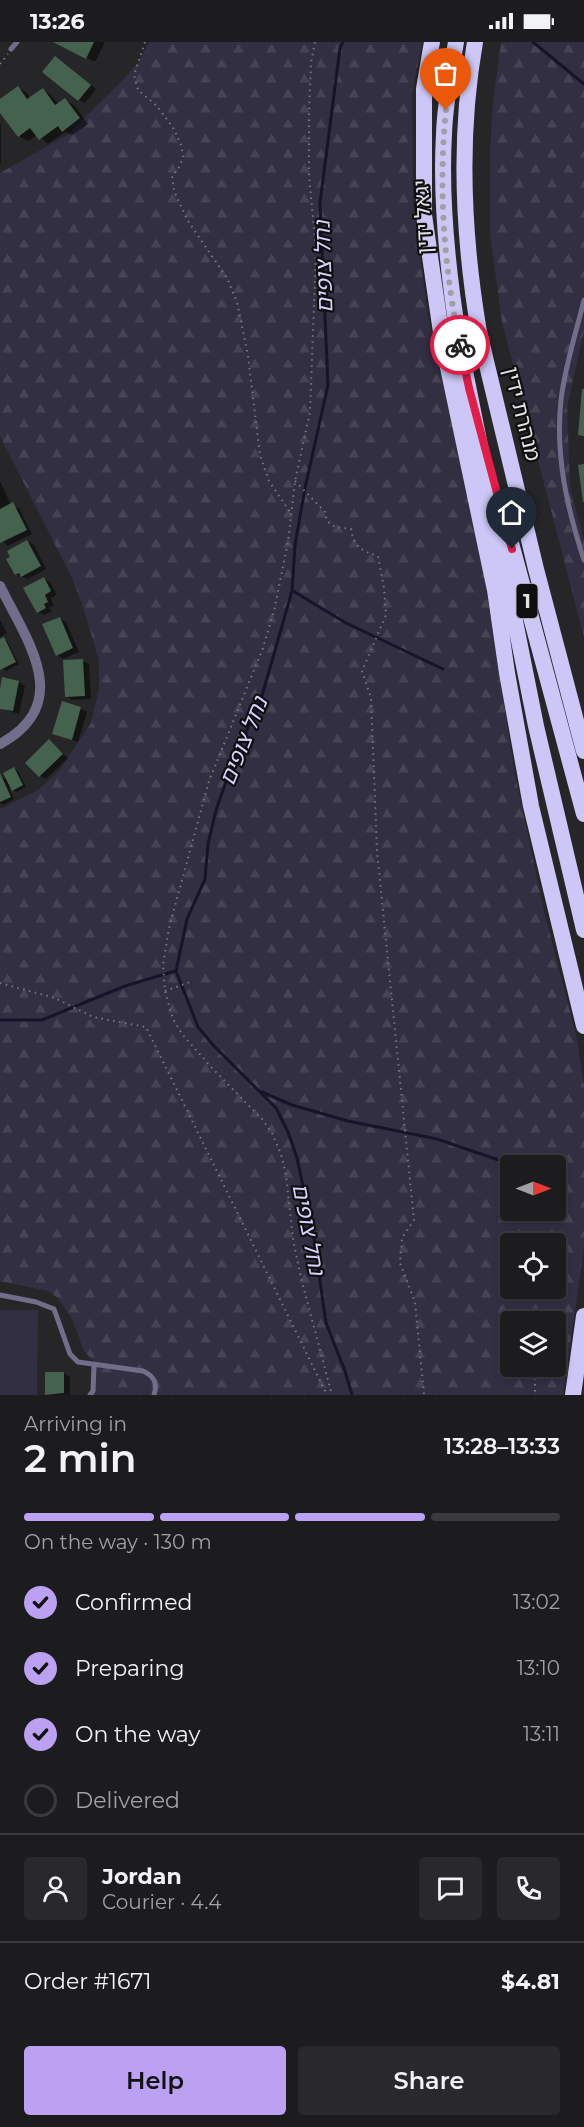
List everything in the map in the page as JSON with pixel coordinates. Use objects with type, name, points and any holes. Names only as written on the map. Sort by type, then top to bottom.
[{"type":"highway","points":[[432,42],[424,88],[424,204],[439,318],[495,590],[507,673],[531,806],[584,1026]]},
{"type":"highway","name":"יגאל ידין","points":[[456,42],[448,87],[443,180],[449,281],[469,388]]},
{"type":"highway","name":"יגאל ידין","points":[[475,42],[469,93],[465,182],[471,279],[479,332]]},
{"type":"highway","points":[[479,332],[584,709]]},
{"type":"highway","name":"מנהרת ידין","points":[[479,332],[536,569],[584,751]]},
{"type":"highway","points":[[469,388],[536,726],[584,930]]},
{"type":"highway","name":"מנהרת ידין","points":[[469,388],[584,814]]},
{"type":"highway","points":[[573,1395],[584,1316]]},
{"type":"street","points":[[0,586],[34,655],[41,688],[37,708],[31,719],[16,735],[0,744]]},
{"type":"lane","points":[[11,49],[17,42]]},
{"type":"lane","points":[[584,300],[566,371],[559,434],[565,490],[573,527],[584,560]]},
{"type":"lane","points":[[0,1295],[36,1302],[54,1310],[70,1354],[78,1362],[151,1374],[155,1382],[154,1395]]},
{"type":"lane","points":[[90,1395],[93,1391],[94,1365]]},
{"type":"path","points":[[145,42],[134,75],[138,90],[157,106],[174,129],[181,145],[183,156],[180,166],[172,176],[174,191],[188,221],[227,278],[237,302],[248,356],[260,455],[269,481],[291,513]]},
{"type":"path","points":[[315,42],[311,63],[309,113],[309,176],[316,250],[310,412],[295,481],[288,542],[271,621],[263,648],[209,781],[176,905],[163,965],[165,992],[173,1019],[182,1034],[262,1119],[272,1133],[281,1154],[301,1278],[332,1395]]},
{"type":"path","points":[[0,64],[11,49]]},
{"type":"path","points":[[295,481],[325,512],[327,521],[334,527],[351,529],[352,540],[357,546],[365,552],[378,556],[384,588],[386,615],[363,671],[371,698],[377,851],[414,1220],[402,1238],[400,1263],[415,1302],[424,1395]]},
{"type":"path","points":[[0,982],[55,998],[93,1017],[146,1027],[327,1395]]},
{"type":"path","points":[[165,992],[190,982]]},
{"type":"path","points":[[535,1377],[536,1395]]},
{"type":"green space","points":[[149,42],[422,42],[412,95],[413,204],[428,316],[482,562],[515,774],[544,911],[577,1039],[584,1086],[584,1248],[566,1374],[566,1311],[500,1311],[500,1377],[566,1377],[563,1395],[93,1395],[96,1364],[84,1351],[72,1319],[58,1298],[48,1291],[0,1281],[0,809],[38,790],[59,771],[91,723],[99,689],[99,660],[73,580],[0,436],[0,173],[67,135],[138,63]]},
{"type":"green space","points":[[501,42],[584,42],[584,331],[567,407],[570,488],[584,541],[584,637],[502,322],[490,233],[490,152],[493,103]]},
{"type":"green space","points":[[0,1310],[38,1310],[37,1395],[0,1395]]},
{"type":"building","points":[[53,42],[94,42],[86,59]]},
{"type":"building","points":[[55,56],[91,85],[78,101],[42,72]]},
{"type":"building","points":[[18,86],[27,99],[43,88],[55,105],[65,98],[80,118],[62,132],[58,126],[39,140],[30,128],[18,137],[0,113],[0,99]]},
{"type":"building","points":[[582,389],[584,389],[584,436],[578,435]]},
{"type":"building","points":[[584,464],[584,502],[583,502],[578,465]]},
{"type":"building","points":[[13,502],[27,530],[0,543],[0,509]]},
{"type":"building","points":[[27,540],[41,566],[21,577],[19,573],[15,575],[6,559],[10,557],[7,551]]},
{"type":"building","points":[[44,577],[51,591],[45,595],[48,602],[44,604],[46,608],[37,613],[23,588]]},
{"type":"building","points":[[60,617],[73,648],[56,656],[42,624]]},
{"type":"building","points":[[4,637],[16,662],[0,670],[0,639]]},
{"type":"building","points":[[83,659],[85,696],[65,697],[63,660]]},
{"type":"building","points":[[2,677],[19,681],[13,711],[0,709]]},
{"type":"building","points":[[62,701],[81,707],[72,740],[52,734]]},
{"type":"building","points":[[49,739],[63,754],[39,777],[25,763]]},
{"type":"building","points":[[14,767],[23,785],[12,791],[3,773]]},
{"type":"building","points":[[0,773],[11,797],[0,802]]},
{"type":"building","points":[[45,1372],[64,1372],[64,1393],[45,1395]]},
{"type":"waterway","name":"נחל צופים","points":[[343,42],[340,48],[320,203],[328,385],[295,545],[292,591],[259,706],[238,748],[216,810],[208,844],[205,879],[187,919],[176,971],[198,1027],[276,1108],[288,1132],[297,1158],[314,1239],[326,1323],[352,1395]]},
{"type":"waterway","points":[[533,42],[584,84]]},
{"type":"waterway","points":[[293,591],[346,623],[443,669]]},
{"type":"waterway","points":[[0,1020],[42,1020],[125,986],[175,971]]},
{"type":"waterway","points":[[262,1092],[292,1105],[348,1121],[437,1139],[500,1161]]},
{"type":"way so far","points":[[446,110],[443,180],[445,225],[449,281],[460,345]]},
{"type":"route","points":[[460,345],[469,388],[512,549]]}]
